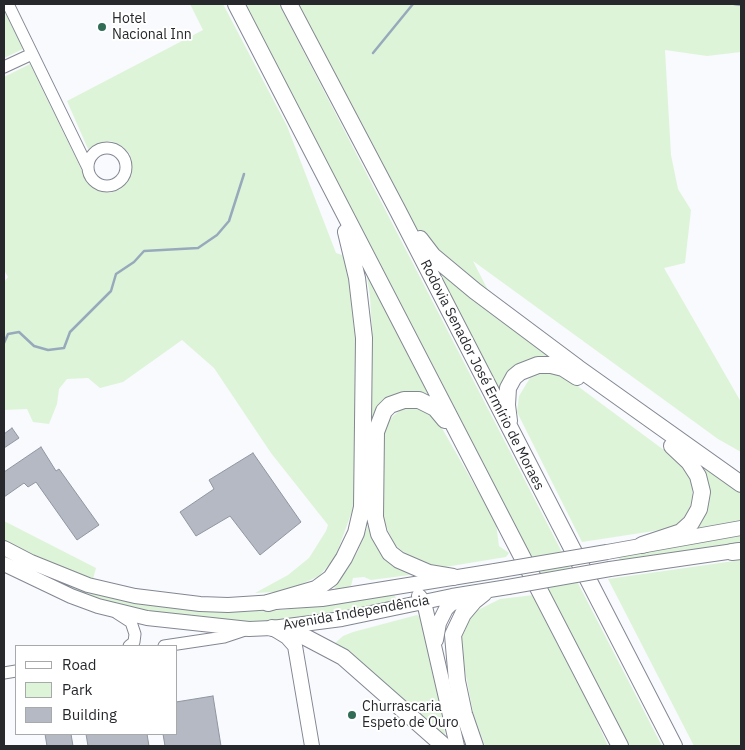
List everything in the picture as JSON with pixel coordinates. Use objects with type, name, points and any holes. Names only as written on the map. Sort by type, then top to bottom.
[{"type":"highway","points":[[236,4],[620,746]]},
{"type":"highway","name":"Rodovia Senador José Ermírio de Moraes","points":[[289,4],[674,746]]},
{"type":"highway","points":[[268,603],[316,589],[331,578],[356,534],[362,507],[364,338],[361,303],[350,246],[337,201]]},
{"type":"highway","points":[[398,211],[433,256],[475,291],[578,368],[741,484]]},
{"type":"highway","points":[[510,431],[508,388],[514,377],[529,367],[538,364],[551,365],[572,373],[679,451],[698,476],[702,492],[699,509],[692,523],[681,532],[642,545]]},
{"type":"highway","points":[[453,577],[429,573],[399,560],[390,553],[379,534],[375,517],[376,432],[381,416],[390,405],[404,400],[419,400],[435,408],[460,437]]},
{"type":"highway","points":[[475,746],[464,714],[457,681],[453,635],[463,614],[484,593]]},
{"type":"highway","points":[[272,628],[300,635],[342,658],[444,746]]},
{"type":"main road","name":"Avenida Independência","points":[[4,548],[31,562],[88,585],[134,596],[200,604],[268,603],[322,599],[408,586],[741,528]]},
{"type":"main road","points":[[436,651],[437,629],[446,609],[459,600],[507,587],[610,569],[738,551]]},
{"type":"main road","name":"Avenida Independência","points":[[4,564],[70,596],[109,609],[147,618],[248,629],[272,628],[342,619],[507,587]]},
{"type":"main road","points":[[408,586],[412,586],[424,602],[457,746]]},
{"type":"main road","points":[[272,628],[287,637],[295,646],[312,746]]},
{"type":"street","points":[[8,4],[88,168]]},
{"type":"street","points":[[4,67],[32,54]]},
{"type":"street","points":[[109,609],[131,622],[135,634],[134,642],[130,645]]},
{"type":"street","points":[[171,645],[224,637],[248,629]]},
{"type":"green space","points":[[190,4],[223,4],[287,126],[336,253],[348,257],[358,337],[355,503],[335,558],[319,576],[295,587],[275,592],[255,593],[288,575],[309,558],[328,525],[271,453],[214,368],[182,340],[123,382],[100,388],[88,378],[67,379],[59,389],[57,404],[49,424],[33,422],[27,409],[4,410],[4,282],[8,277],[4,270],[4,77],[30,64],[88,183],[98,191],[110,193],[121,189],[128,180],[132,170],[130,154],[122,146],[111,141],[102,142],[88,149],[67,101],[203,30]]},
{"type":"green space","points":[[244,4],[279,4],[662,746],[628,746]]},
{"type":"green space","points":[[298,4],[741,4],[741,52],[707,56],[665,50],[671,155],[678,189],[691,210],[685,263],[664,268],[741,402],[741,452],[718,439],[473,261],[492,298],[431,245],[415,226]]},
{"type":"green space","points":[[4,10],[23,49],[4,58]]},
{"type":"green space","points":[[366,271],[433,400],[404,396],[371,437],[372,332],[370,296]]},
{"type":"green space","points":[[442,272],[572,367],[541,360],[502,398],[440,273]]},
{"type":"green space","points":[[548,371],[560,373],[676,459],[690,472],[693,499],[690,512],[677,524],[667,529],[582,542],[517,412],[519,396],[530,378]]},
{"type":"green space","points":[[403,408],[420,408],[432,414],[496,523],[499,546],[509,553],[506,557],[445,567],[425,564],[407,555],[394,544],[380,512],[385,427],[393,416]]},
{"type":"green space","points":[[696,462],[741,491],[741,525],[694,530]]},
{"type":"green space","points":[[369,516],[376,532],[417,574],[371,580],[364,577],[353,578],[351,586],[336,590],[333,585],[347,570],[358,551],[367,528]]},
{"type":"green space","points":[[4,521],[96,568],[93,579],[89,580],[4,542]]},
{"type":"green space","points":[[741,534],[741,543],[622,564],[617,555]]},
{"type":"green space","points":[[4,555],[119,599],[179,609],[231,612],[282,610],[394,593],[397,602],[277,621],[233,622],[141,612],[83,596],[4,560]]},
{"type":"green space","points":[[741,560],[741,746],[694,746],[608,579]]},
{"type":"green space","points":[[534,595],[608,746],[485,746],[473,713],[459,639],[467,621],[476,611],[500,599]]},
{"type":"green space","points":[[417,615],[423,618],[446,738],[334,644],[343,636],[353,632]]},
{"type":"building","points":[[12,428],[19,438],[4,448],[4,434]]},
{"type":"building","points":[[41,447],[56,471],[59,469],[99,525],[77,540],[36,482],[28,487],[24,483],[4,497],[4,472]]},
{"type":"building","points":[[253,453],[301,522],[260,555],[230,516],[196,536],[180,512],[214,489],[209,480]]},
{"type":"building","points":[[213,696],[221,746],[165,746],[163,735],[178,735],[178,702]]},
{"type":"building","points":[[45,735],[71,735],[73,746],[47,746]]},
{"type":"building","points":[[86,735],[147,735],[149,746],[88,746]]},
{"type":"waterway","points":[[373,53],[413,4]]},
{"type":"waterway","points":[[734,4],[741,5]]},
{"type":"waterway","points":[[4,343],[8,334],[19,332],[34,346],[48,350],[64,348],[70,332],[111,291],[116,274],[134,262],[144,251],[198,248],[217,235],[229,221],[244,174]]},
{"type":"place","name":"Hotel Nacional Inn","points":[[102,27]]},
{"type":"place","name":"Churrascaria Espeto de Ouro","points":[[352,715]]}]
